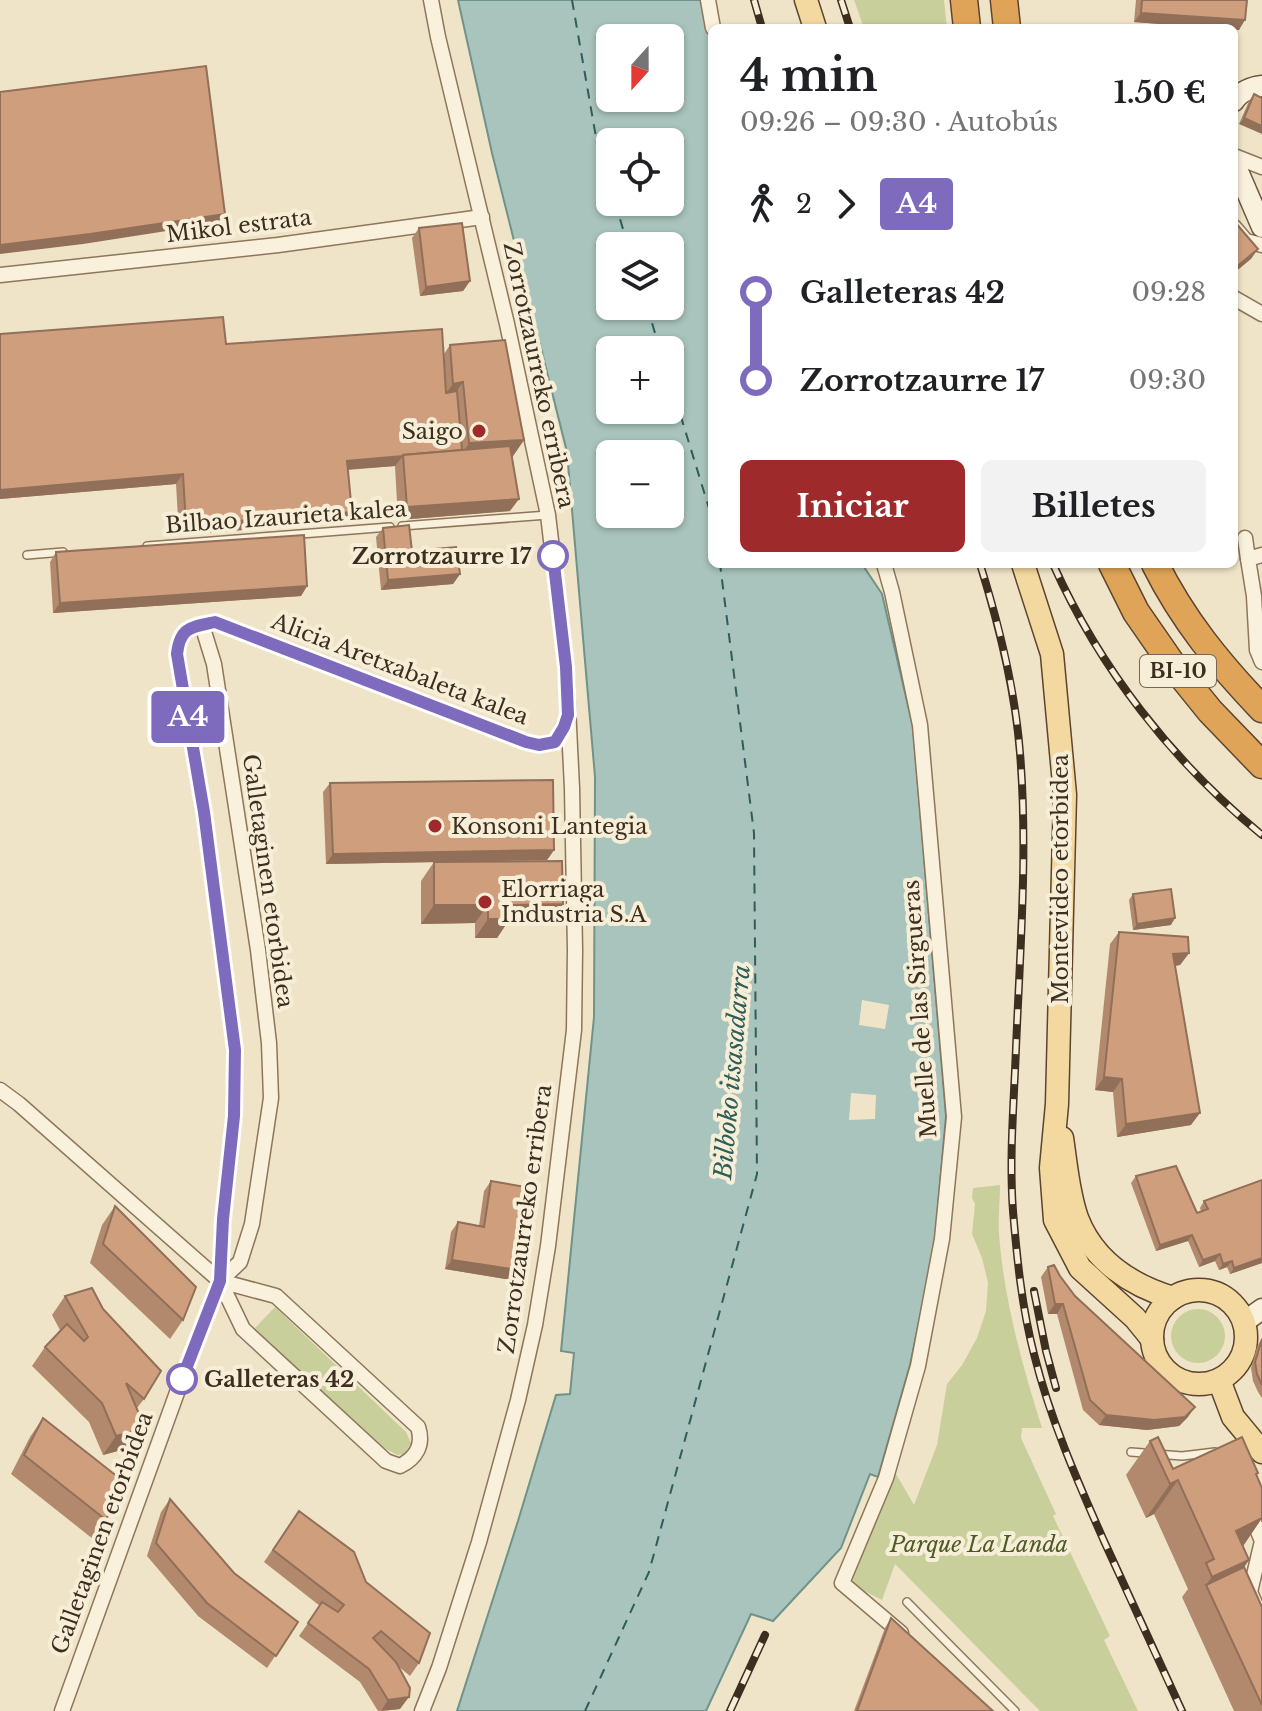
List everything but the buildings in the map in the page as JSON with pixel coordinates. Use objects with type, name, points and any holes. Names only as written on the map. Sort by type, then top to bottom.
[{"type":"highway","points":[[964,0],[967,24]]},
{"type":"highway","points":[[1004,0],[1007,24]]},
{"type":"highway","name":"BI-10","points":[[1114,568],[1136,612],[1172,664],[1210,711],[1262,765]]},
{"type":"highway","name":"BI-10","points":[[1157,568],[1201,641],[1262,709]]},
{"type":"main road","points":[[806,0],[814,24]]},
{"type":"main road","name":"Montevideo etorbidea","points":[[1024,568],[1052,654],[1065,795],[1057,1104],[1051,1168],[1055,1220],[1080,1268],[1135,1318],[1152,1339]]},
{"type":"main road","name":"Montevideo etorbidea","points":[[1057,1104],[1077,1217],[1092,1248],[1109,1266],[1142,1287],[1173,1298]]},
{"type":"main road","points":[[1184,1292],[1213,1292],[1237,1309],[1253,1315],[1240,1362],[1231,1373],[1219,1380],[1204,1384],[1174,1378],[1162,1367],[1155,1354],[1153,1323],[1161,1309],[1184,1292]]},
{"type":"main road","points":[[1219,1380],[1233,1428],[1261,1450]]},
{"type":"street","name":"Zorrotzaurreko erribera","points":[[422,1711],[479,1542],[535,1325],[574,1030],[575,950],[566,667],[548,515],[431,0]]},
{"type":"street","points":[[708,0],[712,24]]},
{"type":"street","points":[[1238,96],[1262,86]]},
{"type":"street","points":[[1238,158],[1262,167]]},
{"type":"street","points":[[1238,171],[1262,227]]},
{"type":"street","name":"Mikol estrata","points":[[0,275],[278,245],[482,217]]},
{"type":"street","points":[[1238,232],[1246,241],[1262,245]]},
{"type":"street","points":[[1238,300],[1262,314]]},
{"type":"street","points":[[1245,538],[1255,557],[1257,650],[1262,662]]},
{"type":"street","name":"Muelle de las Sirgueras","points":[[885,568],[920,725],[954,1117],[942,1239],[918,1366],[886,1478],[842,1583],[912,1642]]},
{"type":"street","name":"Alicia Aretxabaleta kalea","points":[[202,625],[215,622],[526,742],[539,745],[555,742],[568,715]]},
{"type":"street","name":"Galletaginen etorbidea","points":[[62,1711],[220,1281],[234,1116],[235,1050],[204,812],[177,654],[179,641],[188,630],[202,625],[214,664],[258,950],[269,1043],[271,1098],[252,1224],[240,1262],[220,1281]]},
{"type":"street","points":[[547,744],[571,765]]},
{"type":"street","points":[[0,1090],[220,1281],[243,1329],[386,1461],[400,1466],[411,1460],[421,1435],[418,1427],[276,1296],[220,1281]]},
{"type":"street","points":[[1242,1492],[1262,1541],[1250,1592],[1262,1619]]},
{"type":"lane","name":"Bilbao Izaurieta kalea","points":[[138,547],[548,515]]},
{"type":"lane","points":[[27,555],[74,551]]},
{"type":"lane","points":[[1131,1452],[1182,1456],[1217,1452]]},
{"type":"lane","points":[[907,1602],[1015,1711]]},
{"type":"green space","points":[[854,0],[944,0],[947,24],[863,24]]},
{"type":"green space","name":"Parque La Landa","points":[[1000,1185],[999,1234],[1005,1283],[1021,1356],[1042,1428],[1022,1428],[1021,1438],[1056,1514],[1053,1516],[1110,1636],[1104,1640],[1138,1711],[1040,1711],[895,1564],[882,1600],[848,1583],[895,1472],[914,1505],[937,1445],[947,1384],[977,1338],[986,1311],[988,1283],[972,1234],[973,1188]]},
{"type":"green space","points":[[275,1307],[406,1432],[411,1443],[404,1454],[397,1455],[381,1446],[255,1328]]},
{"type":"green space","points":[[1198,1309],[1217,1317],[1225,1336],[1217,1355],[1198,1363],[1179,1355],[1171,1336],[1179,1317]]},
{"type":"water","name":"Bilboko itsasadarra","points":[[458,0],[702,0],[708,29],[708,568],[865,568],[882,594],[913,727],[946,1116],[934,1251],[910,1365],[878,1477],[870,1474],[841,1548],[773,1621],[751,1614],[706,1711],[457,1711],[556,1395],[570,1394],[574,1353],[561,1351],[594,1017],[595,777],[567,452],[492,153]]},
{"type":"pier","points":[[862,1000],[889,1005],[885,1029],[859,1025]]},
{"type":"pier","points":[[851,1093],[876,1095],[875,1119],[849,1120]]},
{"type":"ferry route","points":[[572,0],[596,137]]},
{"type":"ferry route","points":[[619,216],[624,232]]},
{"type":"ferry route","points":[[651,320],[656,336]]},
{"type":"ferry route","points":[[683,424],[708,505]]},
{"type":"ferry route","points":[[585,1711],[649,1572],[757,1174],[754,833],[721,568]]},
{"type":"railway","points":[[754,0],[761,24]]},
{"type":"railway","points":[[841,0],[849,24]]},
{"type":"railway","points":[[981,568],[1010,681],[1018,729],[1022,790],[1022,900],[1012,1170],[1016,1247],[1026,1319],[1040,1378],[1065,1449],[1182,1711]]},
{"type":"railway","points":[[1055,568],[1093,640],[1142,712],[1198,777],[1262,835]]},
{"type":"railway","points":[[1034,1291],[1056,1388]]},
{"type":"railway","points":[[730,1711],[765,1635]]},
{"type":"bus line","name":"A4","points":[[182,1379],[220,1281],[234,1116],[235,1050],[204,812],[177,654],[179,641],[188,630],[215,622],[526,742],[547,744],[555,742],[568,715],[566,667],[553,556]]},
{"type":"place","name":"Saigo","points":[[479,431]]},
{"type":"place","name":"Zorrotzaurre 17","points":[[553,556]]},
{"type":"place","name":"Konsoni Lantegia","points":[[435,826]]},
{"type":"place","name":"Elorriaga Industria S.A","points":[[485,902]]},
{"type":"place","name":"Galleteras 42","points":[[182,1379]]}]
